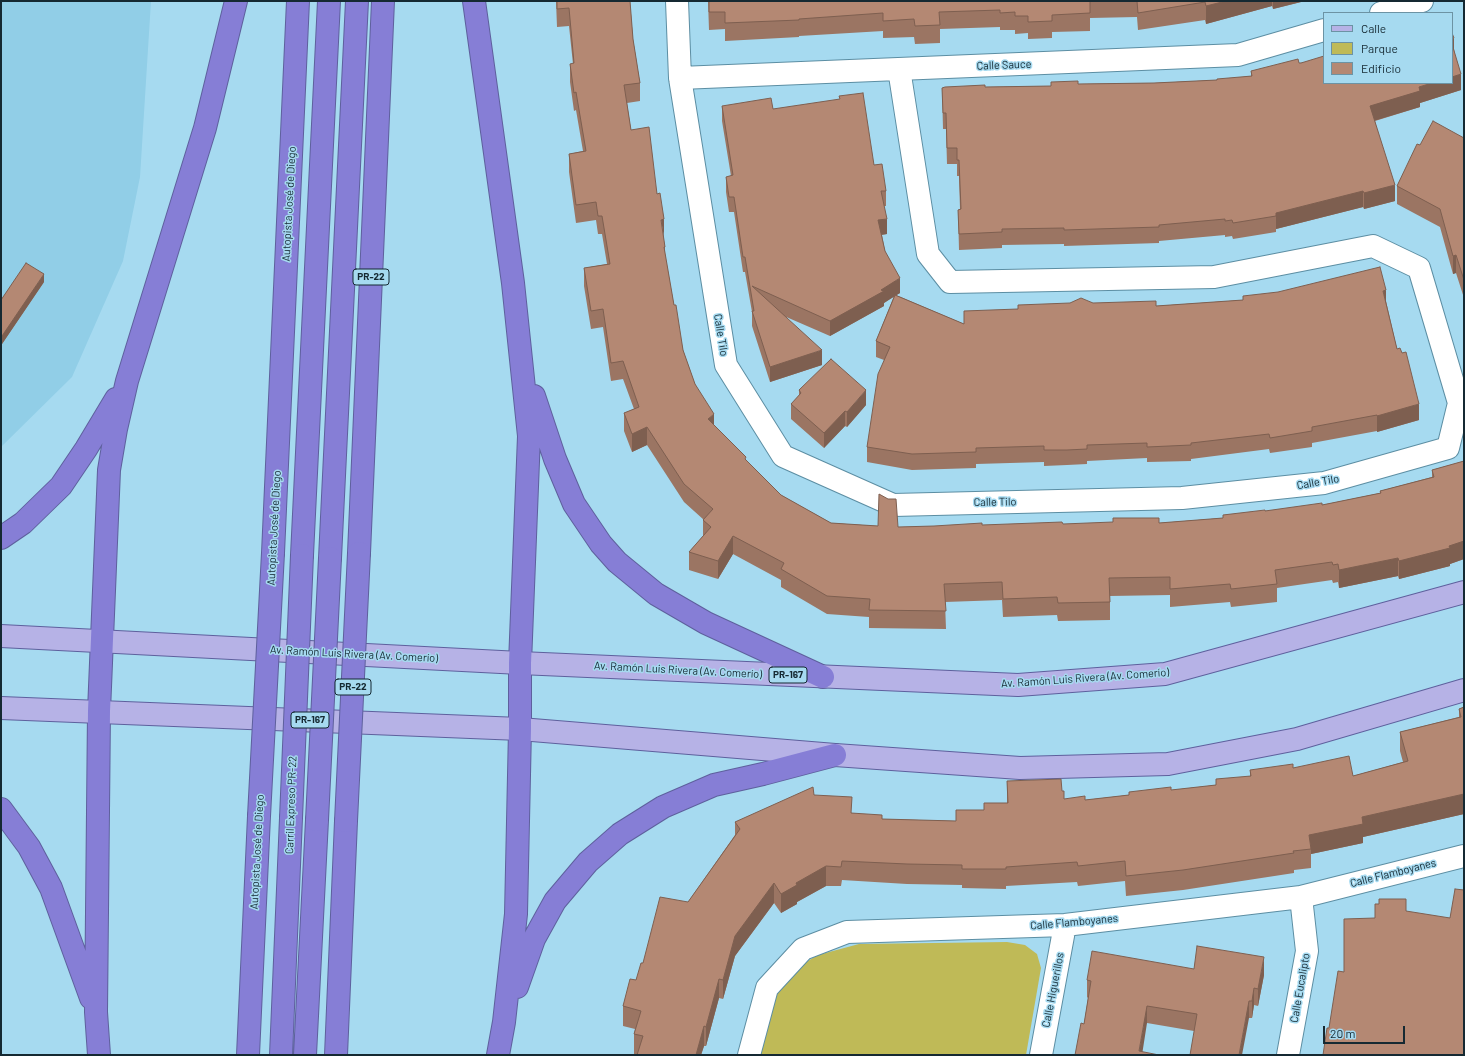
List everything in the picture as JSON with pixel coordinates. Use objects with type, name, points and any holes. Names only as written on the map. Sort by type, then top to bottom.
[{"type":"highway","points":[[99,1055],[96,1012],[99,711],[108,470],[127,381],[205,128],[236,1]]},
{"type":"highway","name":"Autopista José de Diego","points":[[248,1055],[298,1]]},
{"type":"highway","name":"Carril Expreso PR-22","points":[[281,1055],[302,555],[329,1]]},
{"type":"highway","points":[[305,1055],[357,1]]},
{"type":"highway","name":"PR-22","points":[[336,1055],[383,1]]},
{"type":"highway","points":[[474,1],[512,275],[529,436],[520,663],[516,914],[504,1022],[498,1055]]},
{"type":"highway","points":[[521,356],[555,459],[574,504],[601,544],[612,556],[656,594],[706,623],[823,677]]},
{"type":"highway","points":[[1,538],[22,523],[61,486],[86,449],[127,381]]},
{"type":"highway","points":[[504,1022],[534,939],[554,902],[588,862],[620,834],[663,807],[714,785],[764,774],[835,755]]},
{"type":"highway","points":[[1,810],[29,847],[51,888],[96,1012]]},
{"type":"main road","name":"Av. Ramón Luis Rivera (Av. Comerío)","points":[[1,636],[101,640],[520,663],[823,677],[1018,684],[1165,674],[1464,592]]},
{"type":"main road","name":"PR-167","points":[[1,708],[520,729],[835,755],[1020,768],[1168,764],[1297,739],[1464,690]]},
{"type":"street","name":"Calle Tilo","points":[[677,1],[680,78],[726,365],[783,456],[893,505],[1182,498],[1324,483],[1448,448],[1459,403],[1419,268],[1373,246],[1214,277],[950,282],[928,254],[899,69]]},
{"type":"street","points":[[1384,12],[1422,1]]},
{"type":"street","name":"Calle Sauce","points":[[680,78],[1238,55],[1323,30]]},
{"type":"street","name":"Calle Flamboyanes","points":[[749,1055],[767,988],[803,948],[847,932],[1065,924],[1301,897],[1464,856]]},
{"type":"street","name":"Calle Eucalipto","points":[[1288,1055],[1307,951],[1301,897]]},
{"type":"street","name":"Calle Higuerillos","points":[[1041,1055],[1065,924]]},
{"type":"shaded area","points":[[1,1],[151,1],[140,177],[123,261],[72,377],[1,447]]},
{"type":"green space","points":[[1007,942],[1025,945],[1037,954],[1041,968],[1026,1055],[758,1055],[773,993],[787,973],[818,955],[859,944]]},
{"type":"building","points":[[557,1],[630,1],[633,39],[640,83],[624,85],[631,130],[649,127],[657,194],[660,193],[664,219],[661,220],[664,247],[674,305],[676,305],[683,350],[695,384],[714,414],[708,419],[781,495],[831,523],[878,526],[879,494],[888,499],[896,499],[898,527],[982,523],[982,525],[1113,522],[1113,518],[1159,518],[1159,523],[1223,518],[1223,515],[1322,503],[1322,505],[1381,493],[1380,491],[1434,477],[1432,470],[1464,461],[1464,541],[1449,546],[1450,548],[1399,561],[1398,558],[1339,570],[1338,564],[1333,565],[1332,562],[1275,570],[1277,584],[1231,589],[1230,584],[1170,589],[1170,577],[1109,578],[1110,602],[1058,603],[1057,597],[1003,599],[1002,582],[944,584],[946,611],[869,610],[870,599],[827,596],[781,569],[784,563],[733,536],[718,561],[689,552],[711,527],[703,520],[713,509],[684,484],[647,427],[632,434],[624,413],[639,407],[623,361],[611,363],[603,309],[591,311],[584,268],[610,264],[602,216],[598,216],[596,202],[576,205],[569,154],[586,151],[576,92],[574,93],[570,64],[574,63],[569,8],[557,9]]},
{"type":"building","points":[[709,1],[1090,1],[1090,13],[1052,15],[1052,21],[1028,22],[1028,16],[1015,16],[1015,12],[1000,13],[1000,10],[939,12],[940,25],[915,26],[914,19],[883,21],[883,13],[799,20],[725,23],[725,12],[709,12]]},
{"type":"building","points":[[1137,1],[1226,1],[1206,6],[1205,2],[1138,13]]},
{"type":"building","points":[[1453,47],[1461,74],[1453,77]]},
{"type":"building","points":[[1323,56],[1323,84],[1429,84],[1419,87],[1420,91],[1370,106],[1395,185],[1364,193],[1363,191],[1276,213],[1276,216],[1233,223],[1232,220],[1225,221],[1225,219],[1159,225],[1159,227],[1064,230],[1064,228],[1002,229],[1002,232],[959,234],[958,210],[961,209],[959,160],[957,160],[957,148],[947,148],[946,113],[943,113],[942,88],[985,85],[985,87],[1051,86],[1051,82],[1078,81],[1078,84],[1217,80],[1252,76],[1251,71],[1298,59],[1299,63]]},
{"type":"building","points":[[863,93],[874,165],[882,164],[886,191],[881,191],[887,219],[878,220],[885,251],[900,278],[881,290],[884,291],[830,321],[752,286],[822,350],[770,367],[752,311],[754,311],[745,257],[743,257],[734,197],[729,197],[726,177],[733,175],[722,106],[771,98],[773,109],[840,99],[839,96]]},
{"type":"building","points":[[1433,121],[1464,138],[1464,280],[1456,255],[1453,256],[1440,209],[1397,186],[1417,144],[1420,145]]},
{"type":"building","points":[[26,263],[44,274],[2,336],[1,300]]},
{"type":"building","points":[[1380,267],[1386,290],[1383,291],[1397,349],[1400,348],[1402,353],[1406,352],[1419,404],[1377,416],[1312,427],[1312,431],[1270,438],[1269,434],[1191,443],[1191,445],[1147,447],[1147,443],[1087,445],[1087,449],[1067,450],[1044,450],[1044,446],[976,448],[976,452],[912,454],[867,447],[878,374],[890,347],[876,341],[895,295],[964,324],[964,311],[1018,309],[1018,305],[1070,303],[1081,298],[1093,303],[1156,301],[1156,306],[1243,300],[1243,296],[1278,292]]},
{"type":"building","points":[[831,359],[866,390],[847,412],[845,411],[824,433],[791,404],[801,393],[799,390]]},
{"type":"building","points":[[1464,707],[1464,794],[1362,817],[1363,824],[1309,835],[1311,849],[1183,870],[1126,876],[1125,861],[1078,866],[1077,862],[1006,867],[1006,869],[962,869],[962,865],[842,861],[841,867],[826,866],[796,883],[797,885],[781,894],[774,883],[735,936],[723,980],[719,979],[706,1027],[704,1026],[696,1055],[637,1055],[643,1036],[634,1034],[641,1011],[623,1006],[630,979],[636,980],[641,963],[643,963],[660,897],[688,902],[740,829],[735,822],[813,787],[814,795],[852,797],[851,813],[882,815],[882,819],[956,821],[956,810],[984,810],[984,803],[1008,803],[1007,781],[1061,779],[1064,799],[1085,796],[1085,800],[1129,795],[1129,792],[1171,787],[1171,790],[1216,785],[1216,779],[1251,776],[1250,770],[1293,764],[1293,768],[1349,756],[1353,776],[1408,761],[1400,732],[1461,717],[1459,709]]},
{"type":"building","points":[[1455,889],[1464,890],[1464,1055],[1323,1055],[1338,971],[1344,972],[1344,919],[1375,918],[1375,904],[1379,904],[1379,899],[1406,899],[1406,911],[1450,918]]},
{"type":"building","points":[[1197,946],[1264,957],[1258,989],[1254,988],[1252,1001],[1249,1001],[1239,1055],[1190,1055],[1197,1014],[1147,1006],[1139,1051],[1159,1055],[1075,1055],[1081,1023],[1084,1024],[1091,981],[1087,980],[1092,951],[1194,969]]}]
